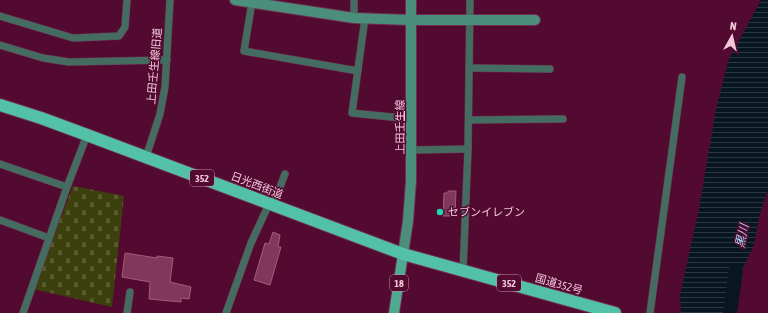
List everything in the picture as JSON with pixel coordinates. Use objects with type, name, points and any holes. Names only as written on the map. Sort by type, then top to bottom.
[{"type":"highway","name":"日光西街道","points":[[0,105],[42,118],[403,254]]},
{"type":"highway","name":"国道352号","points":[[403,254],[615,313]]},
{"type":"main road","name":"18","points":[[394,313],[403,254]]},
{"type":"street","points":[[0,16],[73,38],[119,36],[125,26],[127,0]]},
{"type":"street","name":"上田壬生線旧道","points":[[146,157],[160,114],[165,87],[170,0]]},
{"type":"street","points":[[235,0],[354,18],[411,20],[534,20]]},
{"type":"street","points":[[354,0],[354,18]]},
{"type":"street","name":"上田壬生線","points":[[403,254],[410,200],[412,150],[411,0]]},
{"type":"street","points":[[463,271],[469,120],[470,0]]},
{"type":"street","points":[[252,2],[244,51],[358,71]]},
{"type":"street","points":[[365,18],[352,113],[411,119]]},
{"type":"street","points":[[0,45],[43,58],[69,62],[167,60]]},
{"type":"street","points":[[470,68],[550,69]]},
{"type":"street","points":[[650,313],[682,76]]},
{"type":"street","points":[[469,120],[563,119]]},
{"type":"street","points":[[23,313],[67,187],[87,135]]},
{"type":"street","points":[[412,150],[468,149]]},
{"type":"street","points":[[0,164],[67,187]]},
{"type":"street","points":[[226,313],[251,243],[285,174]]},
{"type":"street","points":[[0,220],[49,238]]},
{"type":"street","points":[[127,313],[130,292]]},
{"type":"green space","points":[[73,186],[124,196],[112,307],[33,289]]},
{"type":"water","points":[[761,0],[768,0],[768,190],[760,213],[754,245],[722,313],[681,313],[680,295],[699,209],[716,109],[728,61]]},
{"type":"building","points":[[448,191],[456,191],[455,216],[443,216],[444,193],[448,193]]},
{"type":"building","points":[[273,232],[280,235],[278,247],[281,247],[270,285],[254,280],[265,243],[269,244]]},
{"type":"building","points":[[125,253],[157,258],[157,256],[173,258],[170,282],[191,287],[189,299],[181,298],[181,302],[149,299],[150,282],[122,277]]},
{"type":"waterway","name":"黒川","points":[[730,313],[736,270]]},
{"type":"place","name":"セブンイレブン","points":[[440,212]]}]
